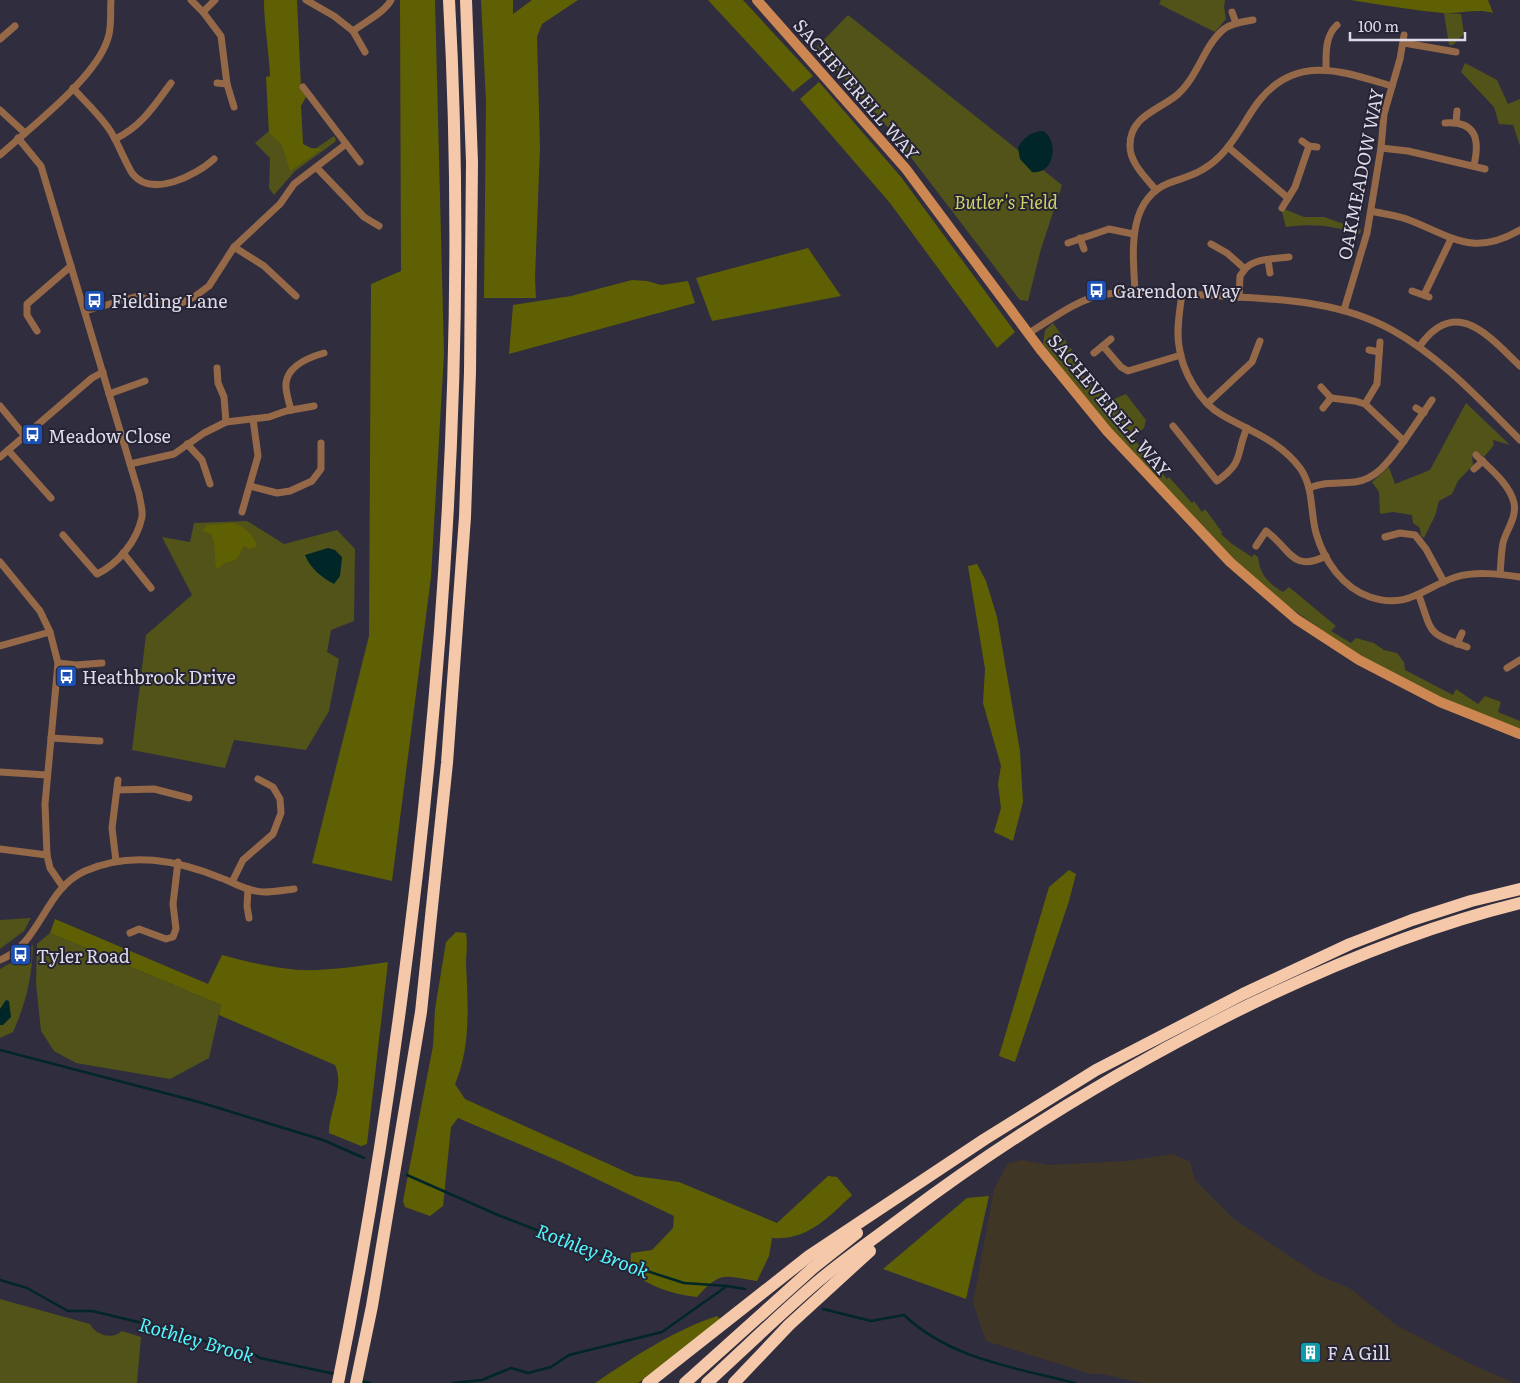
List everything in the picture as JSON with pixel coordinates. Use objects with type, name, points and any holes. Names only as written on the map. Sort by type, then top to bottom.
[{"type":"highway","points":[[338,1383],[355,1302],[392,1078],[429,761],[447,519],[454,238],[452,62],[449,0]]},
{"type":"highway","points":[[356,1383],[372,1306],[421,1012],[447,763],[465,517],[470,372],[472,171],[466,0]]},
{"type":"highway","points":[[648,1383],[809,1256],[985,1139],[1096,1070],[1242,994],[1350,944],[1412,920],[1471,901],[1520,889]]},
{"type":"highway","points":[[707,1383],[818,1281],[995,1150],[1114,1076],[1210,1024],[1353,958],[1432,928],[1520,903]]},
{"type":"highway","points":[[685,1383],[813,1268],[910,1190]]},
{"type":"highway","points":[[734,1383],[789,1325],[924,1202]]},
{"type":"street","points":[[0,155],[73,88],[98,59],[109,38],[111,0]]},
{"type":"street","points":[[191,0],[203,12],[221,36],[227,84],[234,107]]},
{"type":"street","points":[[203,12],[215,0]]},
{"type":"street","points":[[306,0],[353,31],[365,52]]},
{"type":"street","points":[[353,31],[387,8],[391,0]]},
{"type":"street","name":"SACHEVERELL WAY","points":[[757,0],[906,168],[1068,384],[1142,471],[1230,562],[1272,600],[1321,637],[1398,682],[1474,717],[1520,734]]},
{"type":"street","points":[[1232,12],[1236,23]]},
{"type":"street","points":[[1156,190],[1141,172],[1131,155],[1130,145],[1134,126],[1140,119],[1186,87],[1222,30],[1236,23],[1253,20]]},
{"type":"street","points":[[1326,68],[1326,49],[1330,31],[1337,25]]},
{"type":"street","points":[[0,39],[15,26]]},
{"type":"street","points":[[1324,27],[1330,31]]},
{"type":"street","name":"OAKMEADOW WAY","points":[[1344,310],[1368,233],[1381,148],[1384,114],[1404,43],[1404,35]]},
{"type":"street","points":[[1404,43],[1456,52]]},
{"type":"street","points":[[1135,291],[1133,234],[1138,215],[1156,190],[1204,170],[1228,147],[1260,100],[1270,90],[1298,74],[1326,68],[1392,86]]},
{"type":"street","points":[[115,139],[131,132],[147,116],[171,83]]},
{"type":"street","points":[[217,83],[227,84]]},
{"type":"street","points":[[303,87],[360,162]]},
{"type":"street","points":[[73,88],[110,130],[133,174],[143,181],[161,184],[187,178],[202,170],[214,159]]},
{"type":"street","points":[[0,110],[25,133]]},
{"type":"street","points":[[1456,122],[1457,111]]},
{"type":"street","points":[[1445,123],[1456,122],[1465,125],[1476,138],[1478,149],[1474,165]]},
{"type":"street","points":[[18,138],[41,166],[139,494],[142,516],[133,540],[107,569],[97,574],[63,535]]},
{"type":"street","points":[[1302,141],[1309,146],[1317,147]]},
{"type":"street","points":[[84,311],[138,296],[158,303],[178,304],[194,297],[209,286],[234,247],[280,204],[294,184],[346,144]]},
{"type":"street","points":[[1282,208],[1295,187],[1309,146]]},
{"type":"street","points":[[1228,147],[1288,198]]},
{"type":"street","points":[[1381,148],[1474,165],[1485,169]]},
{"type":"street","points":[[317,168],[364,217],[379,226]]},
{"type":"street","points":[[1371,211],[1406,218],[1450,239],[1468,244],[1494,243],[1520,230]]},
{"type":"street","points":[[1068,243],[1109,230],[1133,234]]},
{"type":"street","points":[[1080,238],[1084,250]]},
{"type":"street","points":[[1412,292],[1426,296],[1450,239]]},
{"type":"street","points":[[1211,244],[1228,253],[1245,270]]},
{"type":"street","points":[[234,247],[264,266],[296,296]]},
{"type":"street","points":[[1239,297],[1240,276],[1250,264],[1288,257]]},
{"type":"street","points":[[1268,260],[1270,273]]},
{"type":"street","points":[[37,331],[27,315],[27,304],[71,266]]},
{"type":"street","points":[[1029,333],[1084,302],[1101,295],[1135,291],[1308,302],[1344,310],[1392,330],[1419,347],[1441,364],[1520,440]]},
{"type":"street","points":[[1182,293],[1179,337],[1181,355],[1188,374],[1208,403],[1221,415],[1283,449],[1301,469],[1309,488],[1316,532],[1326,556],[1342,579],[1360,593],[1390,601],[1419,596],[1444,582],[1465,575],[1500,574],[1520,577]]},
{"type":"street","points":[[1419,347],[1427,335],[1442,325],[1456,321],[1465,321],[1474,325],[1520,366]]},
{"type":"street","points":[[1094,353],[1112,339]]},
{"type":"street","points":[[1208,403],[1252,362],[1260,341]]},
{"type":"street","points":[[1364,404],[1378,384],[1380,342]]},
{"type":"street","points":[[1103,346],[1121,367],[1128,371],[1181,355]]},
{"type":"street","points":[[1369,350],[1379,352]]},
{"type":"street","points":[[292,410],[285,385],[287,379],[301,361],[324,353]]},
{"type":"street","points":[[1252,362],[1258,367]]},
{"type":"street","points":[[217,368],[218,383],[224,397],[226,422]]},
{"type":"street","points":[[0,457],[92,378],[103,372]]},
{"type":"street","points":[[109,394],[145,381]]},
{"type":"street","points":[[1321,387],[1331,398],[1364,404],[1404,441]]},
{"type":"street","points":[[1323,408],[1331,398]]},
{"type":"street","points":[[1309,488],[1324,482],[1355,482],[1367,479],[1378,472],[1404,441],[1432,400]]},
{"type":"street","points":[[0,406],[24,435]]},
{"type":"street","points":[[130,464],[174,454],[187,444],[226,422],[253,420],[314,406]]},
{"type":"street","points":[[1416,408],[1424,413]]},
{"type":"street","points":[[242,512],[258,456],[258,440],[253,420]]},
{"type":"street","points":[[1173,426],[1217,481],[1232,470],[1237,461],[1247,428]]},
{"type":"street","points":[[250,486],[277,493],[290,491],[312,481],[321,469],[321,443]]},
{"type":"street","points":[[187,444],[202,460],[210,484]]},
{"type":"street","points":[[8,450],[51,498]]},
{"type":"street","points":[[1476,455],[1511,494],[1514,504],[1515,514],[1503,544],[1500,574]]},
{"type":"street","points":[[1474,469],[1482,462]]},
{"type":"street","points":[[1256,546],[1266,531],[1280,541],[1293,558],[1301,562],[1311,563],[1326,556]]},
{"type":"street","points":[[1385,537],[1400,533],[1415,536],[1426,549],[1444,582]]},
{"type":"street","points":[[123,552],[151,588]]},
{"type":"street","points":[[2,566],[40,611],[50,632],[58,664],[47,775],[47,856],[50,868],[63,887]]},
{"type":"street","points":[[1419,596],[1432,631],[1440,638],[1467,648]]},
{"type":"street","points":[[0,646],[50,632]]},
{"type":"street","points":[[1458,644],[1462,633]]},
{"type":"street","points":[[58,664],[76,666],[102,663]]},
{"type":"street","points":[[1508,668],[1519,663]]},
{"type":"street","points":[[51,738],[100,741]]},
{"type":"street","points":[[0,772],[47,775]]},
{"type":"street","points":[[232,882],[243,860],[273,834],[280,813],[280,799],[273,787],[258,779]]},
{"type":"street","points":[[116,861],[112,828],[118,780]]},
{"type":"street","points":[[117,790],[154,789],[189,798]]},
{"type":"street","points":[[0,849],[47,856]]},
{"type":"street","points":[[0,960],[13,953],[23,944],[50,901],[63,887],[84,871],[116,861],[146,859],[178,862],[248,889],[264,892],[294,888]]},
{"type":"street","points":[[130,933],[139,929],[166,939],[173,937],[176,928],[173,904],[178,862]]},
{"type":"street","points":[[248,889],[247,906],[249,918]]},
{"type":"shaded area","points":[[264,0],[297,0],[301,87],[306,97],[301,106],[303,144],[311,148],[322,149],[290,171],[282,145],[269,133],[266,77],[270,76]]},
{"type":"shaded area","points":[[400,0],[435,0],[444,354],[431,577],[392,881],[312,863],[369,636],[371,284],[401,271]]},
{"type":"shaded area","points":[[481,0],[513,0],[513,14],[532,0],[578,0],[542,24],[537,37],[540,148],[535,278],[536,298],[484,298],[486,102]]},
{"type":"shaded area","points":[[708,0],[743,0],[813,76],[793,92]]},
{"type":"shaded area","points":[[1351,0],[1488,0],[1493,13],[1481,11],[1443,13]]},
{"type":"shaded area","points":[[819,82],[901,177],[1015,332],[997,348],[890,203],[800,99]]},
{"type":"shaded area","points":[[1043,131],[1048,135],[1051,142],[1052,156],[1046,168],[1032,172],[1020,159],[1018,148],[1028,136],[1035,132]]},
{"type":"shaded area","points":[[808,248],[841,296],[712,321],[696,278]]},
{"type":"shaded area","points":[[632,280],[647,281],[661,285],[688,281],[695,303],[509,354],[513,305],[571,296]]},
{"type":"shaded area","points":[[234,523],[249,532],[257,547],[250,549],[244,546],[236,560],[225,563],[217,569],[213,539],[211,534],[202,531],[207,525]]},
{"type":"shaded area","points":[[328,548],[335,550],[342,557],[340,576],[334,584],[317,572],[305,555]]},
{"type":"shaded area","points":[[977,564],[986,581],[997,617],[1020,751],[1023,802],[1013,841],[994,832],[1001,808],[998,784],[1001,766],[983,703],[985,669],[968,566]]},
{"type":"shaded area","points":[[1069,870],[1076,874],[1069,901],[1015,1062],[999,1056],[1049,887]]},
{"type":"shaded area","points":[[55,919],[208,984],[222,955],[280,968],[299,970],[333,969],[388,962],[367,1144],[361,1146],[329,1133],[338,1082],[335,1065],[219,1015],[221,1005],[50,933]]},
{"type":"shaded area","points":[[456,932],[466,933],[467,941],[468,1010],[466,1040],[464,1055],[455,1084],[465,1099],[635,1176],[679,1182],[777,1223],[828,1176],[837,1177],[852,1195],[826,1219],[807,1232],[785,1238],[772,1238],[769,1256],[757,1281],[724,1277],[712,1282],[697,1297],[662,1289],[630,1271],[631,1253],[652,1250],[673,1228],[674,1216],[561,1162],[458,1118],[451,1127],[443,1206],[430,1216],[405,1207],[403,1201],[433,1046],[435,1009],[446,942]]},
{"type":"shaded area","points":[[6,1000],[9,1001],[11,1017],[3,1025],[0,1025],[0,1009]]},
{"type":"shaded area","points":[[1173,1154],[1190,1162],[1195,1180],[1234,1219],[1318,1275],[1351,1289],[1396,1325],[1471,1364],[1514,1383],[1141,1383],[1102,1374],[1091,1374],[986,1341],[973,1303],[994,1189],[1008,1163],[1023,1160],[1047,1165],[1127,1161]]},
{"type":"shaded area","points":[[989,1196],[966,1299],[883,1269],[967,1198]]},
{"type":"shaded area","points":[[717,1316],[722,1321],[638,1383],[595,1383],[669,1337]]},
{"type":"green space","points":[[1161,0],[1225,0],[1226,19],[1215,32],[1159,4]]},
{"type":"green space","points":[[1444,13],[1461,14],[1464,34],[1453,45],[1449,45]]},
{"type":"green space","name":"Butler's Field","points":[[848,15],[1062,185],[1041,249],[1028,301],[1020,300],[890,130],[817,47]]},
{"type":"green space","points":[[1465,63],[1497,80],[1508,104],[1520,99],[1520,146],[1513,125],[1499,124],[1494,107],[1461,72]]},
{"type":"green space","points":[[269,131],[269,133],[306,155],[334,136],[336,139],[335,142],[295,171],[274,195],[269,188],[270,158],[255,143]]},
{"type":"green space","points":[[1284,209],[1304,217],[1324,217],[1361,230],[1360,234],[1323,226],[1286,227],[1282,212]]},
{"type":"green space","points":[[1053,323],[1072,350],[1068,354],[1094,388],[1112,400],[1126,394],[1146,420],[1144,428],[1133,438],[1167,479],[1169,477],[1192,503],[1194,501],[1202,512],[1205,509],[1222,532],[1221,534],[1232,544],[1252,557],[1254,554],[1258,557],[1263,574],[1273,585],[1283,592],[1289,587],[1336,626],[1331,631],[1351,643],[1356,638],[1374,643],[1384,650],[1397,653],[1404,662],[1405,670],[1453,695],[1456,689],[1478,704],[1485,696],[1501,702],[1498,712],[1520,721],[1520,729],[1437,696],[1374,663],[1340,643],[1271,594],[1220,546],[1166,490],[1101,417],[1043,344],[1045,330]]},
{"type":"green space","points":[[1466,403],[1510,445],[1493,440],[1494,445],[1484,457],[1476,451],[1472,456],[1473,465],[1458,481],[1452,494],[1439,501],[1435,516],[1424,538],[1421,536],[1420,528],[1413,523],[1412,515],[1393,512],[1380,514],[1379,492],[1372,482],[1389,467],[1395,484],[1430,470]]},
{"type":"green space","points":[[247,521],[284,544],[337,530],[355,549],[354,621],[331,630],[327,652],[339,659],[329,711],[306,750],[234,740],[225,768],[132,750],[146,635],[192,595],[162,537],[190,542],[194,523]]},
{"type":"green space","points":[[31,918],[24,931],[0,949],[0,920]]},
{"type":"green space","points":[[50,933],[221,1005],[209,1058],[170,1079],[76,1063],[54,1051],[41,1031],[36,983],[37,944]]},
{"type":"green space","points":[[33,945],[28,990],[21,1011],[13,1032],[0,1038],[0,969],[21,957]]},
{"type":"green space","points":[[0,1299],[90,1324],[92,1328],[104,1335],[113,1336],[122,1331],[141,1337],[137,1383],[0,1383]]},
{"type":"waterway","name":"Rothley Brook","points":[[0,1050],[199,1102],[323,1140],[364,1158]]},
{"type":"waterway","name":"Rothley Brook","points":[[407,1175],[498,1215],[619,1262],[684,1283],[727,1286]]},
{"type":"waterway","name":"Rothley Brook","points":[[0,1280],[27,1288],[68,1311],[92,1311],[197,1336],[216,1348],[248,1350],[260,1358],[335,1374]]},
{"type":"waterway","name":"Rothley Brook","points":[[453,1383],[482,1380],[511,1368],[528,1373],[551,1367],[569,1355],[662,1332],[727,1286],[745,1289]]},
{"type":"waterway","name":"Rothley Brook","points":[[823,1309],[871,1321],[904,1315],[922,1330],[963,1352],[985,1360],[1075,1383]]},
{"type":"waterway","name":"Rothley Brook","points":[[360,1381],[370,1383]]},
{"type":"place","name":"Garendon Way","points":[[1097,290]]},
{"type":"place","name":"Fielding Lane","points":[[95,300]]},
{"type":"place","name":"Meadow Close","points":[[32,435]]},
{"type":"place","name":"Heathbrook Drive","points":[[66,676]]},
{"type":"place","name":"Tyler Road","points":[[20,955]]},
{"type":"place","name":"F A Gill","points":[[1311,1352]]}]
